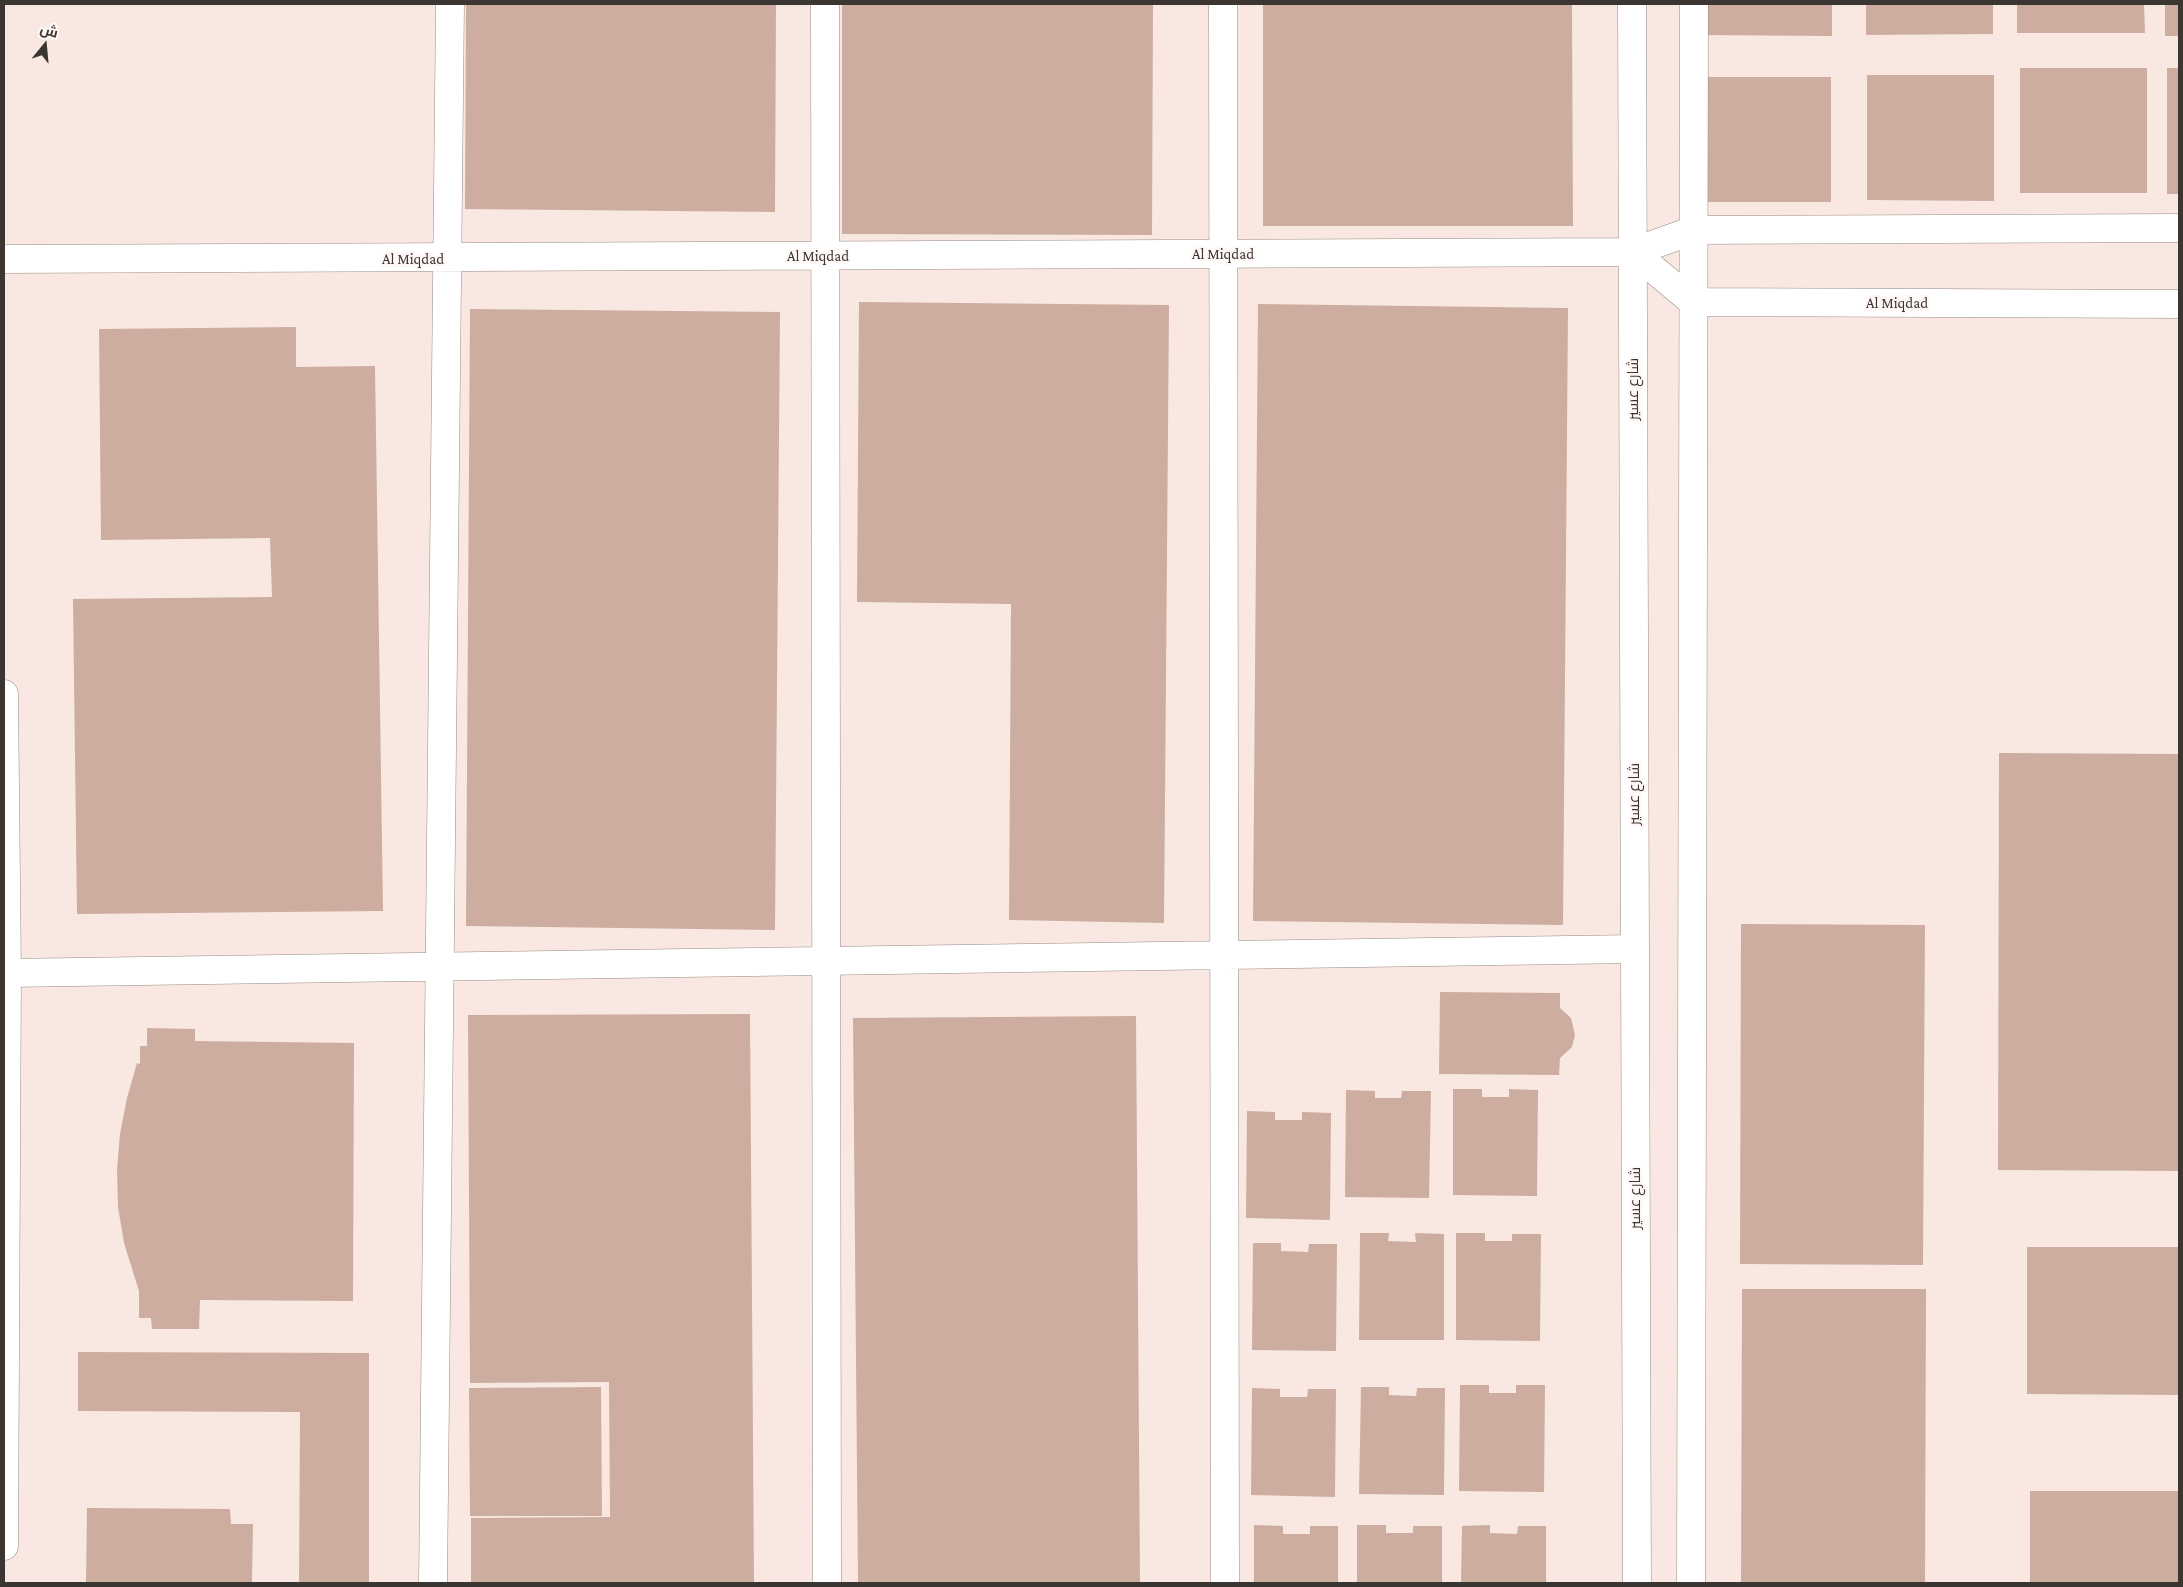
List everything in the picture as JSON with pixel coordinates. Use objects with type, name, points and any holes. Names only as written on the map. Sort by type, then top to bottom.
[{"type":"street","points":[[433,1583],[450,4]]},
{"type":"street","points":[[825,4],[827,1583]]},
{"type":"street","points":[[1223,4],[1225,1583]]},
{"type":"street","name":"شارع عسير","points":[[1632,4],[1637,1583]]},
{"type":"street","points":[[1691,1583],[1694,4]]},
{"type":"street","name":"Al Miqdad","points":[[4,259],[447,259],[1633,252],[1694,230],[2179,228]]},
{"type":"street","points":[[1633,252],[1693,302]]},
{"type":"street","name":"Al Miqdad","points":[[1693,302],[2179,304]]},
{"type":"street","points":[[4,694],[7,973],[4,1546]]},
{"type":"street","points":[[7,973],[439,965],[1635,949]]},
{"type":"building","points":[[466,4],[776,4],[775,212],[465,209]]},
{"type":"building","points":[[842,4],[1153,4],[1152,235],[842,234]]},
{"type":"building","points":[[1263,4],[1572,4],[1573,226],[1263,226]]},
{"type":"building","points":[[1705,4],[1832,4],[1832,36],[1705,35]]},
{"type":"building","points":[[1866,4],[1993,4],[1993,34],[1866,35]]},
{"type":"building","points":[[2017,4],[2144,4],[2145,33],[2017,33]]},
{"type":"building","points":[[2165,4],[2179,4],[2179,36],[2165,36]]},
{"type":"building","points":[[2020,68],[2147,68],[2147,193],[2020,193]]},
{"type":"building","points":[[2167,68],[2179,68],[2179,194],[2167,194]]},
{"type":"building","points":[[1867,75],[1994,75],[1994,201],[1867,200]]},
{"type":"building","points":[[1704,77],[1831,77],[1831,202],[1704,202]]},
{"type":"building","points":[[859,302],[1169,305],[1164,923],[1009,920],[1011,604],[857,602]]},
{"type":"building","points":[[1258,304],[1568,308],[1563,925],[1253,921]]},
{"type":"building","points":[[470,309],[780,312],[775,930],[466,926]]},
{"type":"building","points":[[296,327],[296,367],[375,366],[383,911],[77,914],[73,599],[272,597],[270,538],[101,540],[99,329]]},
{"type":"building","points":[[1999,753],[2179,754],[2179,1171],[1998,1170]]},
{"type":"building","points":[[1741,924],[1925,925],[1923,1265],[1740,1264]]},
{"type":"building","points":[[1440,992],[1560,993],[1560,1008],[1571,1018],[1575,1035],[1572,1047],[1560,1058],[1559,1075],[1439,1074]]},
{"type":"building","points":[[750,1014],[754,1583],[471,1583],[471,1518],[610,1517],[609,1382],[470,1383],[468,1015]]},
{"type":"building","points":[[1136,1016],[1140,1583],[858,1583],[853,1018]]},
{"type":"building","points":[[147,1028],[195,1029],[195,1041],[354,1043],[353,1301],[200,1300],[199,1329],[152,1329],[151,1318],[139,1318],[139,1291],[124,1243],[118,1207],[117,1170],[120,1134],[127,1098],[137,1063],[140,1064],[140,1046],[147,1046]]},
{"type":"building","points":[[1453,1089],[1482,1089],[1482,1097],[1509,1097],[1509,1089],[1538,1090],[1537,1196],[1453,1195]]},
{"type":"building","points":[[1346,1090],[1375,1091],[1375,1098],[1401,1098],[1402,1091],[1431,1091],[1429,1198],[1345,1197]]},
{"type":"building","points":[[1247,1111],[1275,1112],[1275,1120],[1302,1120],[1302,1112],[1331,1113],[1330,1220],[1246,1218]]},
{"type":"building","points":[[1360,1233],[1389,1233],[1388,1241],[1416,1242],[1415,1233],[1444,1234],[1444,1340],[1359,1340]]},
{"type":"building","points":[[1456,1233],[1485,1233],[1485,1241],[1512,1241],[1512,1234],[1541,1234],[1540,1341],[1456,1340]]},
{"type":"building","points":[[1253,1243],[1281,1243],[1281,1251],[1308,1252],[1309,1244],[1337,1244],[1336,1351],[1252,1350]]},
{"type":"building","points":[[2027,1247],[2179,1247],[2179,1395],[2027,1394]]},
{"type":"building","points":[[1742,1289],[1926,1289],[1925,1583],[1741,1583]]},
{"type":"building","points":[[78,1352],[369,1353],[369,1583],[299,1583],[300,1412],[78,1411]]},
{"type":"building","points":[[1460,1385],[1489,1385],[1489,1393],[1516,1393],[1516,1385],[1545,1385],[1544,1492],[1459,1491]]},
{"type":"building","points":[[601,1387],[602,1516],[470,1516],[469,1388]]},
{"type":"building","points":[[1361,1387],[1389,1387],[1389,1395],[1416,1396],[1417,1388],[1445,1388],[1444,1495],[1359,1494]]},
{"type":"building","points":[[1252,1388],[1280,1389],[1280,1397],[1307,1397],[1308,1389],[1336,1389],[1335,1497],[1251,1495]]},
{"type":"building","points":[[2030,1491],[2179,1491],[2179,1583],[2030,1583]]},
{"type":"building","points":[[87,1508],[230,1509],[231,1524],[253,1524],[252,1583],[86,1583]]},
{"type":"building","points":[[1254,1525],[1283,1526],[1283,1534],[1310,1534],[1310,1526],[1338,1526],[1338,1583],[1254,1583]]},
{"type":"building","points":[[1357,1525],[1386,1525],[1386,1533],[1413,1533],[1413,1526],[1442,1526],[1442,1583],[1357,1583]]},
{"type":"building","points":[[1490,1525],[1490,1533],[1517,1534],[1518,1526],[1546,1526],[1546,1583],[1461,1583],[1462,1526]]}]
